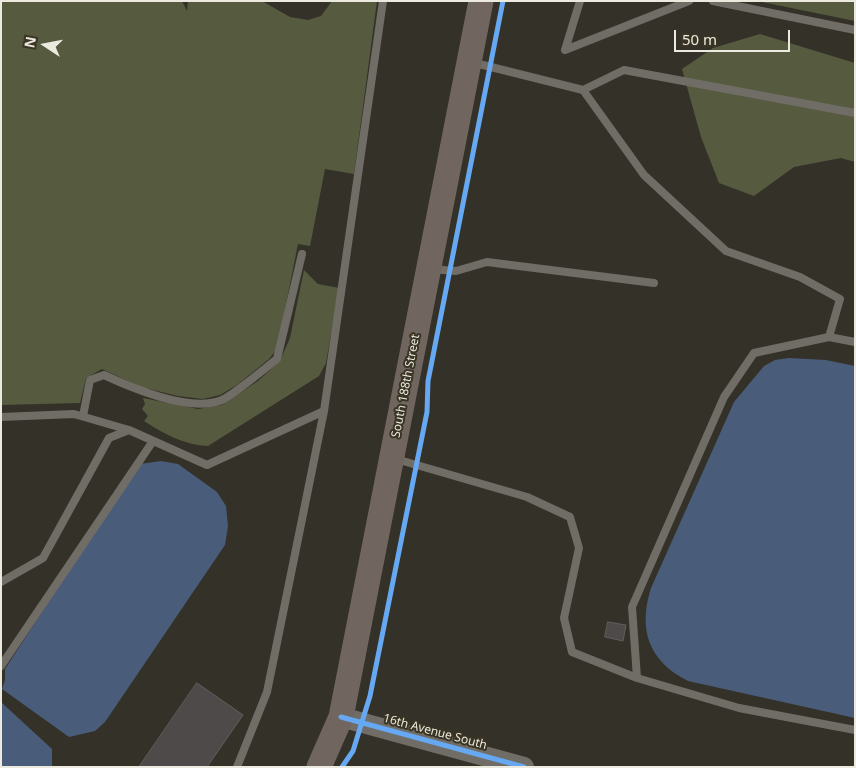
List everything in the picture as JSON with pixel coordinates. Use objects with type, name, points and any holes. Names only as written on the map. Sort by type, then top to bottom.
[{"type":"main road","name":"South 188th Street","points":[[319,767],[341,717],[481,1]]},
{"type":"street","name":"16th Avenue South","points":[[341,717],[524,767]]},
{"type":"lane","points":[[237,767],[267,692],[324,411],[383,1]]},
{"type":"lane","points":[[580,1],[565,50],[689,1]]},
{"type":"lane","points":[[713,1],[855,30]]},
{"type":"lane","points":[[469,62],[583,90],[624,70],[855,113]]},
{"type":"lane","points":[[583,90],[644,175],[726,251],[800,277],[840,299],[829,336]]},
{"type":"lane","points":[[83,416],[90,380],[104,375],[144,393],[199,404],[222,400],[277,359],[302,254]]},
{"type":"lane","points":[[429,268],[456,271],[487,262],[654,283]]},
{"type":"lane","points":[[636,678],[632,607],[724,397],[754,353],[829,336],[855,342]]},
{"type":"lane","points":[[1,417],[74,414],[83,416],[129,430],[207,465],[324,411]]},
{"type":"lane","points":[[1,582],[43,558],[109,438],[129,430]]},
{"type":"lane","points":[[1,666],[153,441]]},
{"type":"lane","points":[[392,458],[528,497],[570,517],[579,548],[564,618],[572,652],[636,678],[739,708],[855,730]]},
{"type":"green space","points":[[1,1],[182,1],[187,11],[188,1],[262,1],[290,17],[308,20],[321,16],[332,1],[377,1],[354,174],[325,169],[310,246],[298,244],[277,349],[269,359],[237,385],[220,395],[203,399],[178,396],[141,387],[102,369],[86,378],[80,403],[1,405]]},
{"type":"green space","points":[[757,1],[855,1],[855,21]]},
{"type":"green space","points":[[760,34],[855,63],[855,162],[841,158],[794,167],[754,196],[719,183],[701,137],[682,69],[713,48]]},
{"type":"green space","points":[[304,270],[318,284],[339,288],[326,363],[319,376],[208,446],[174,438],[144,421],[148,416],[142,409],[145,404],[143,398],[198,409],[222,405],[258,381],[280,361],[290,338]]},
{"type":"water","points":[[789,358],[826,360],[855,366],[855,718],[688,681],[674,673],[655,654],[646,630],[647,603],[651,588],[734,402],[764,366],[775,360]]},
{"type":"water","points":[[161,461],[178,464],[217,492],[226,506],[228,526],[225,545],[105,722],[95,731],[69,737],[2,689],[5,680],[5,669],[129,478],[140,464]]},
{"type":"water","points":[[1,702],[52,749],[52,767],[1,767]]},
{"type":"building","points":[[608,622],[626,625],[623,641],[605,637]]},
{"type":"building","points":[[197,683],[243,715],[207,767],[139,767]]},
{"type":"cycle path","points":[[342,767],[353,751],[370,696],[427,412],[428,381],[503,1]]},
{"type":"cycle path","points":[[341,717],[524,767]]}]
